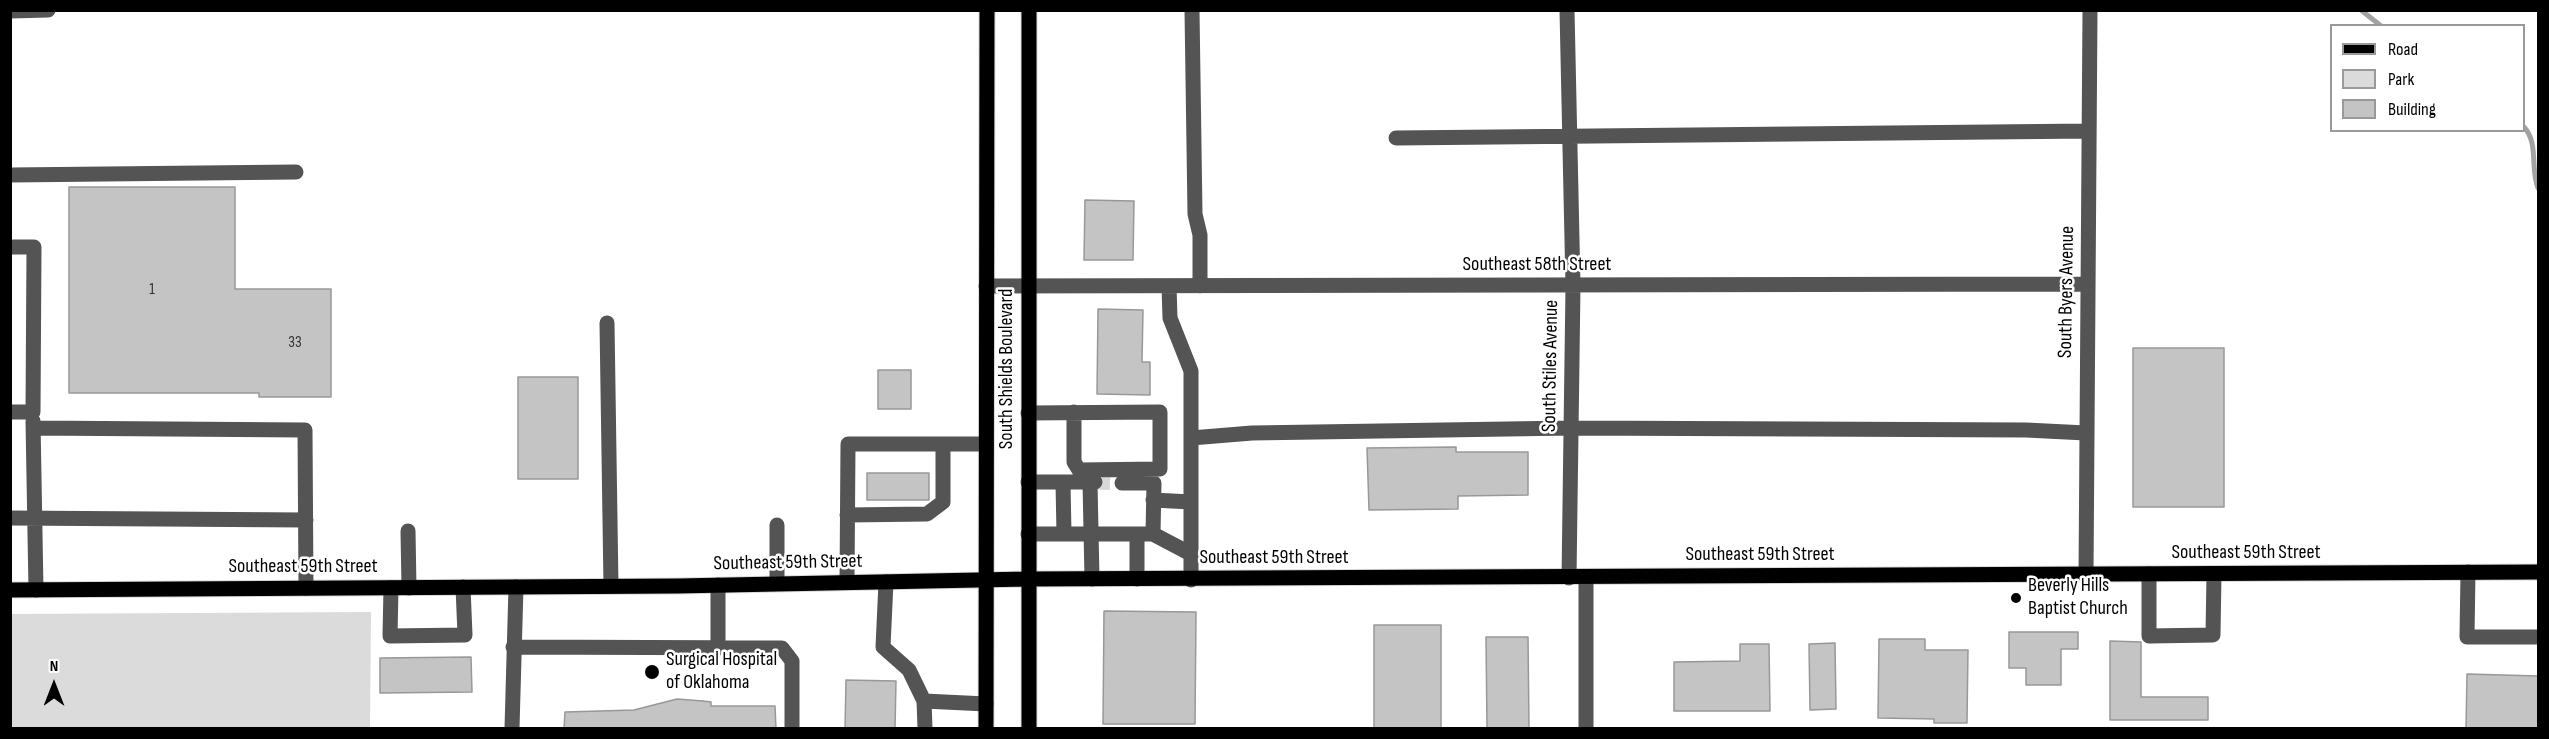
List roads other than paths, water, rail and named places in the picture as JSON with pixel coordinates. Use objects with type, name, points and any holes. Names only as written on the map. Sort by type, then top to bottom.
[{"type":"main road","name":"South Shields Boulevard","points":[[986,729],[987,10]]},
{"type":"main road","name":"South Shields Boulevard","points":[[1029,10],[1029,729]]},
{"type":"main road","name":"Southeast 59th Street","points":[[10,590],[718,585],[986,582],[1029,579],[2538,572]]},
{"type":"street","points":[[10,11],[48,10]]},
{"type":"street","points":[[1192,10],[1195,214],[1200,235],[1200,286]]},
{"type":"street","name":"South Stiles Avenue","points":[[1567,10],[1573,286],[1569,578]]},
{"type":"street","name":"South Byers Avenue","points":[[2086,574],[2090,10]]},
{"type":"street","points":[[1396,138],[2089,131]]},
{"type":"street","points":[[10,175],[296,172]]},
{"type":"street","points":[[10,247],[34,247],[33,428],[36,590]]},
{"type":"street","name":"Southeast 58th Street","points":[[986,286],[2088,284]]},
{"type":"street","points":[[1169,286],[1170,318],[1191,371],[1191,579]]},
{"type":"street","points":[[607,323],[610,586]]},
{"type":"street","points":[[10,412],[33,412]]},
{"type":"street","points":[[1028,413],[1074,412],[1160,412],[1160,469],[1079,470],[1074,462],[1074,412]]},
{"type":"street","points":[[33,428],[305,430],[306,588]]},
{"type":"street","points":[[1191,438],[1252,433],[1571,428],[2026,430],[2086,433]]},
{"type":"street","points":[[847,582],[848,444],[986,444]]},
{"type":"street","points":[[848,515],[927,514],[943,502],[943,444]]},
{"type":"street","points":[[1029,482],[1093,482],[1090,534],[1092,579]]},
{"type":"street","points":[[1063,483],[1064,534]]},
{"type":"street","points":[[1122,483],[1154,483],[1154,500],[1137,579]]},
{"type":"street","points":[[1154,500],[1191,502]]},
{"type":"street","points":[[10,518],[306,520]]},
{"type":"street","points":[[777,525],[777,583]]},
{"type":"street","points":[[408,531],[409,588]]},
{"type":"street","points":[[1029,534],[1145,534],[1191,554]]},
{"type":"street","points":[[2468,572],[2467,637],[2538,637]]},
{"type":"street","points":[[2150,574],[2149,636],[2213,635],[2214,574]]},
{"type":"street","points":[[1586,577],[1586,729]]},
{"type":"street","points":[[886,582],[883,646],[909,670],[924,701],[925,729]]},
{"type":"street","points":[[718,585],[718,646]]},
{"type":"street","points":[[391,588],[390,636],[465,635],[463,587]]},
{"type":"street","points":[[512,729],[516,587]]},
{"type":"street","points":[[513,647],[783,648],[792,661],[792,729]]},
{"type":"street","points":[[924,701],[986,704]]},
{"type":"waterway","points":[[2361,10],[2378,24]]},
{"type":"waterway","points":[[2525,128],[2529,133],[2533,148],[2538,188]]},
{"type":"tunnel","points":[[1095,482],[1122,483]]},
{"type":"place","name":"Beverly Hills Baptist Church","points":[[2016,598]]},
{"type":"place","name":"Surgical Hospital of Oklahoma","points":[[652,672]]}]
